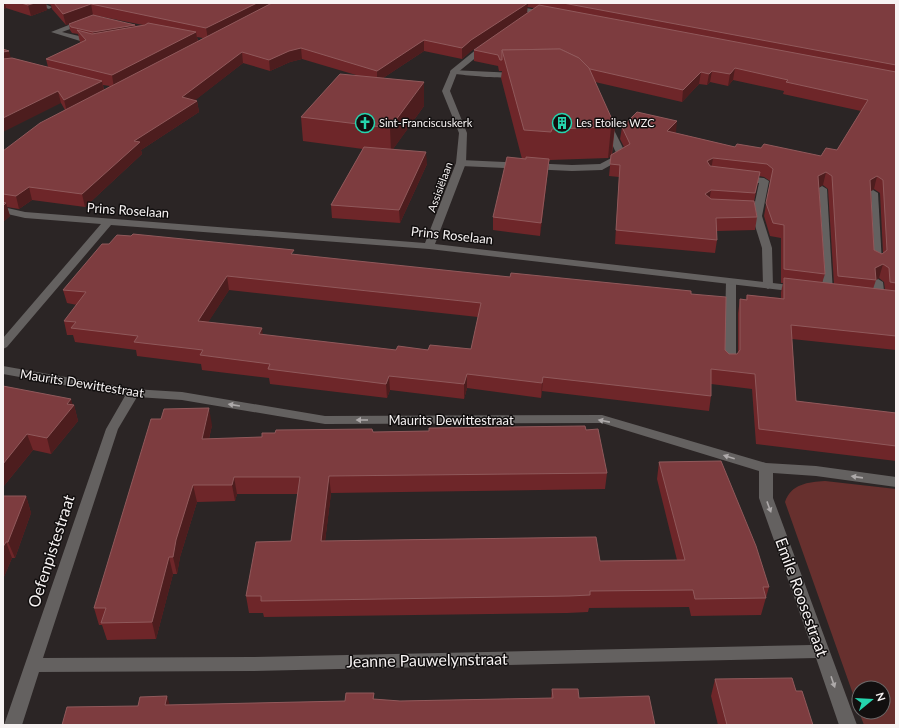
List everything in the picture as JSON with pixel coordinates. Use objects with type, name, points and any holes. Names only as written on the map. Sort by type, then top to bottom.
[{"type":"street","points":[[34,3],[49,7]]},
{"type":"street","points":[[490,3],[553,15]]},
{"type":"street","points":[[525,20],[537,12]]},
{"type":"street","points":[[93,18],[55,32],[94,42],[102,41]]},
{"type":"street","name":"Assisiëlaan","points":[[430,246],[461,163],[463,133],[446,91],[454,72],[475,54],[494,42]]},
{"type":"street","points":[[454,72],[492,75],[529,75]]},
{"type":"street","points":[[461,163],[572,168],[602,167],[622,156],[602,113]]},
{"type":"street","points":[[734,178],[764,181],[754,210],[767,248],[768,286]]},
{"type":"street","points":[[822,189],[828,293]]},
{"type":"street","points":[[873,193],[877,263]]},
{"type":"street","name":"Prins Roselaan","points":[[3,210],[25,214],[108,222],[430,246],[805,290]]},
{"type":"street","points":[[3,345],[108,222]]},
{"type":"street","points":[[730,364],[731,282]]},
{"type":"street","points":[[878,282],[875,299],[890,300]]},
{"type":"street","name":"Maurits Dewittestraat","points":[[3,370],[133,393],[182,396],[325,420],[602,419],[766,468],[816,471],[896,482]]},
{"type":"street","name":"Oefenpistestraat","points":[[13,725],[112,429],[133,393]]},
{"type":"street","name":"Emile Roosestraat","points":[[766,468],[766,498],[848,725]]},
{"type":"street","name":"Jeanne Pauwelynstraat","points":[[32,665],[251,664],[822,651]]},
{"type":"shaded area","points":[[825,481],[896,489],[896,725],[864,725],[862,720],[891,720],[891,680],[851,680],[851,688],[785,502],[791,491],[801,485]]},
{"type":"building","points":[[21,3],[35,3],[28,5]]},
{"type":"building","points":[[54,3],[257,3],[206,28],[91,4],[63,14]]},
{"type":"building","points":[[272,3],[528,3],[471,40],[462,48],[424,40],[377,71],[301,48],[289,51],[269,60],[242,52],[182,97],[197,101],[134,141],[140,142],[82,194],[29,187],[16,196],[3,194],[3,151],[40,123]]},
{"type":"building","points":[[563,3],[896,3],[896,65]]},
{"type":"building","points":[[539,5],[896,72],[896,283],[890,282],[889,268],[883,264],[875,268],[876,280],[838,276],[832,176],[826,172],[818,176],[825,274],[784,269],[784,225],[773,223],[766,203],[773,169],[767,164],[713,158],[707,161],[710,166],[760,172],[755,193],[711,190],[705,194],[711,199],[754,201],[757,217],[716,218],[717,240],[616,230],[620,165],[610,164],[611,155],[630,144],[622,127],[637,112],[677,121],[667,131],[735,147],[737,144],[761,148],[764,144],[821,156],[826,148],[837,150],[868,100],[786,82],[788,80],[735,68],[730,74],[712,71],[709,74],[701,72],[683,90],[590,69],[579,58],[560,49],[502,50],[502,60],[500,60],[498,55],[474,50]],"holes":[[[877,176],[883,180],[887,250],[882,254],[874,250],[870,180]]]},
{"type":"building","points":[[93,15],[135,25],[93,32],[71,27],[69,24]]},
{"type":"building","points":[[148,23],[196,32],[112,75],[46,59],[86,40],[77,30],[92,34],[145,25]]},
{"type":"building","points":[[560,49],[579,58],[589,68],[615,126],[552,129],[551,132],[524,130],[502,50]]},
{"type":"building","points":[[12,58],[102,81],[64,100],[58,91],[3,118],[3,59]]},
{"type":"building","points":[[340,74],[424,82],[390,128],[301,117]]},
{"type":"building","points":[[364,147],[426,152],[399,210],[331,205]]},
{"type":"building","points":[[507,157],[549,159],[541,223],[493,217]]},
{"type":"building","points":[[133,234],[294,250],[291,254],[510,277],[511,273],[691,291],[691,294],[726,297],[725,350],[729,354],[737,354],[740,350],[740,299],[747,300],[747,295],[784,299],[784,278],[896,291],[896,336],[791,325],[796,401],[896,413],[896,446],[759,429],[755,374],[711,369],[711,396],[543,377],[542,383],[467,374],[464,384],[389,376],[386,384],[268,369],[270,364],[200,355],[203,350],[134,342],[138,336],[71,328],[76,322],[64,321],[86,292],[63,290],[102,244],[109,244],[117,235],[131,236]],"holes":[[[227,276],[481,303],[471,349],[430,345],[428,350],[398,346],[396,350],[259,334],[262,328],[198,321]]]},
{"type":"building","points":[[3,386],[71,399],[67,404],[74,405],[47,438],[27,434],[3,464]]},
{"type":"building","points":[[209,408],[202,439],[262,437],[262,433],[275,433],[276,430],[372,429],[373,432],[429,431],[429,428],[585,426],[586,430],[598,429],[607,473],[329,476],[321,541],[596,537],[600,561],[685,560],[659,462],[721,461],[756,546],[769,587],[763,587],[766,598],[695,599],[693,590],[590,591],[590,595],[569,596],[261,601],[261,596],[246,596],[256,542],[291,541],[300,477],[234,477],[232,485],[193,485],[176,540],[173,557],[169,557],[152,622],[101,623],[106,608],[94,608],[151,419],[161,419],[164,409]]},
{"type":"building","points":[[3,496],[26,496],[8,542],[6,542],[3,547]]},
{"type":"building","points":[[792,678],[796,691],[802,691],[813,725],[727,725],[715,679]]},
{"type":"building","points":[[552,689],[578,689],[579,698],[649,696],[655,725],[62,725],[67,707],[138,706],[140,697],[167,696],[165,705],[345,701],[346,693],[374,693],[373,699],[400,701],[553,698]]},
{"type":"place","name":"Sint-Franciscuskerk","points":[[365,123]]},
{"type":"place","name":"Les Etoiles WZC","points":[[562,123]]}]
